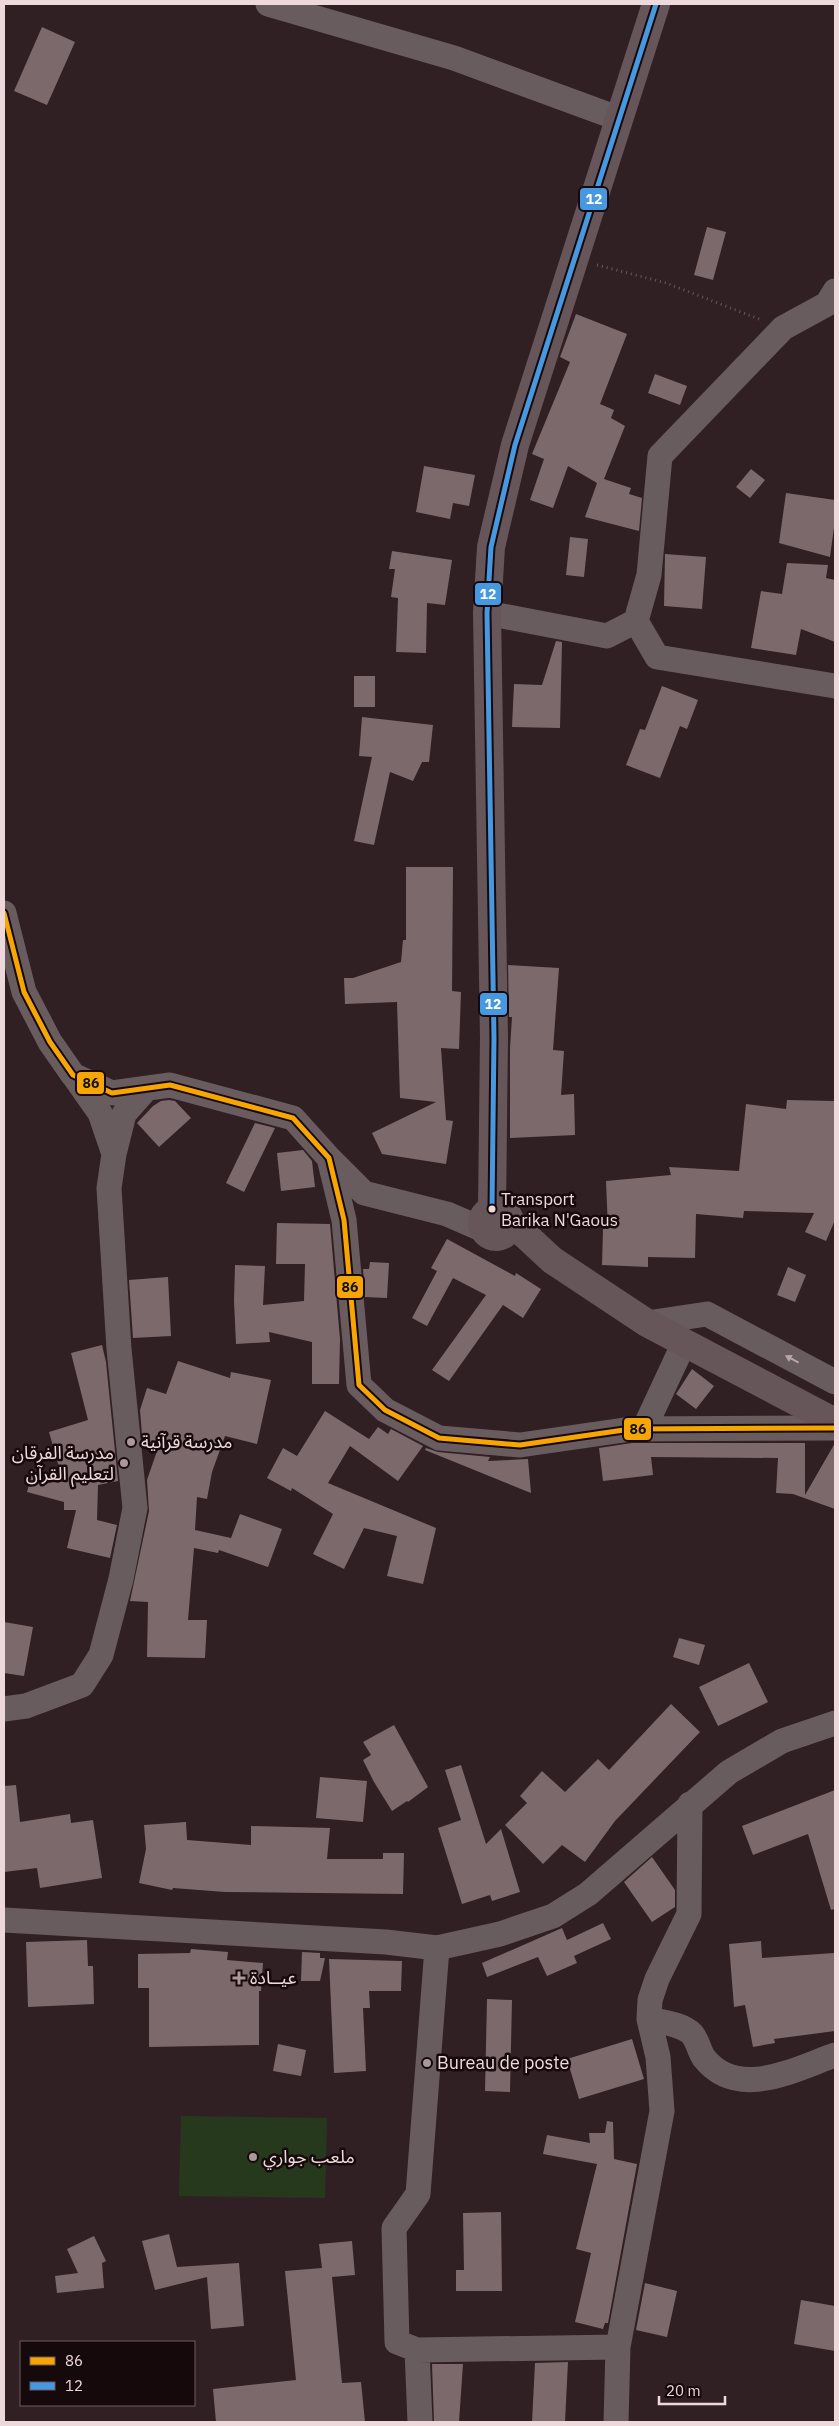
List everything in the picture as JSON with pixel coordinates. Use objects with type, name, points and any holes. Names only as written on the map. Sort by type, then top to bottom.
[{"type":"main road","points":[[656,4],[515,445],[491,546],[488,613],[494,1038],[493,1138],[496,1221],[531,1242],[552,1260],[647,1323],[835,1422]]},
{"type":"street","points":[[268,4],[454,58],[620,119]]},
{"type":"street","points":[[835,291],[827,304],[783,328],[660,456],[649,575],[636,621],[657,657],[835,686]]},
{"type":"street","points":[[488,613],[607,636],[636,621]]},
{"type":"street","points":[[4,913],[24,992],[50,1042],[100,1113],[114,1154]]},
{"type":"street","points":[[73,1075],[112,1093],[170,1085],[293,1118],[329,1158],[364,1192],[447,1214],[496,1221]]},
{"type":"street","points":[[4,1709],[26,1706],[82,1685],[100,1655],[121,1580],[135,1508],[119,1349],[109,1188],[114,1154],[124,1114],[147,1088]]},
{"type":"street","points":[[329,1158],[344,1220],[359,1385],[385,1410],[439,1438],[520,1445],[631,1429],[835,1428]]},
{"type":"street","points":[[344,1220],[364,1192]]},
{"type":"street","points":[[647,1323],[707,1314],[835,1382]]},
{"type":"street","points":[[644,1429],[684,1343]]},
{"type":"street","points":[[4,1920],[386,1942],[437,1948],[500,1934],[553,1916],[588,1894],[729,1772],[782,1742],[835,1723]]},
{"type":"street","points":[[616,2422],[618,2347],[662,2111],[658,2057],[649,2019],[650,2000],[657,1979],[689,1914],[691,1892],[690,1804]]},
{"type":"street","points":[[437,1948],[418,2194],[394,2228],[397,2342],[417,2350],[618,2347]]},
{"type":"street","points":[[649,2019],[677,2026],[691,2034],[703,2056],[711,2065],[728,2076],[748,2081],[774,2077],[835,2055]]},
{"type":"street","points":[[417,2350],[420,2422]]},
{"type":"path","points":[[575,260],[666,283],[783,328]]},
{"type":"green space","name":"ملعب جواري","points":[[181,2116],[327,2118],[325,2198],[179,2196]]},
{"type":"building","points":[[42,27],[75,42],[47,105],[14,91]]},
{"type":"building","points":[[707,227],[726,232],[713,280],[694,275]]},
{"type":"building","points":[[576,314],[627,334],[600,404],[614,410],[611,418],[625,426],[604,479],[631,488],[629,494],[642,498],[639,531],[585,517],[597,483],[568,466],[553,508],[530,500],[544,459],[532,454],[570,362],[560,357]]},
{"type":"building","points":[[655,374],[687,386],[680,405],[648,393]]},
{"type":"building","points":[[424,466],[475,475],[469,506],[453,503],[450,519],[416,512]]},
{"type":"building","points":[[751,469],[765,480],[750,498],[736,487]]},
{"type":"building","points":[[786,493],[835,500],[835,520],[830,557],[779,543]]},
{"type":"building","points":[[570,537],[588,539],[584,577],[566,575]]},
{"type":"building","points":[[392,551],[452,560],[445,605],[427,603],[426,653],[396,652],[398,598],[391,597],[395,569],[389,569]]},
{"type":"building","points":[[665,554],[706,557],[702,609],[664,606]]},
{"type":"building","points":[[787,563],[828,565],[826,578],[835,580],[835,642],[801,629],[796,655],[751,648],[761,591],[782,594]]},
{"type":"building","points":[[556,641],[562,642],[560,728],[512,727],[514,684],[542,685]]},
{"type":"building","points":[[354,676],[375,676],[375,707],[354,707]]},
{"type":"building","points":[[662,686],[698,700],[687,729],[680,726],[660,778],[626,765],[640,729],[645,730]]},
{"type":"building","points":[[362,717],[433,725],[429,762],[422,762],[413,781],[390,772],[374,845],[354,841],[372,757],[359,756]]},
{"type":"building","points":[[406,867],[453,867],[452,991],[461,992],[459,1049],[441,1048],[446,1120],[453,1121],[446,1164],[382,1154],[372,1133],[436,1102],[400,1098],[397,1002],[345,1004],[344,978],[353,978],[401,962],[403,940],[406,940]]},
{"type":"building","points":[[508,965],[559,968],[553,1050],[564,1051],[561,1095],[574,1094],[575,1135],[510,1138],[512,1017],[509,1017]]},
{"type":"building","points":[[787,1100],[835,1101],[835,1220],[826,1241],[805,1232],[814,1213],[744,1211],[743,1218],[696,1214],[695,1258],[648,1257],[648,1267],[602,1265],[603,1229],[608,1229],[606,1181],[671,1175],[669,1167],[739,1171],[746,1104],[786,1109]]},
{"type":"building","points":[[161,1101],[175,1101],[191,1118],[159,1147],[137,1123],[153,1106]]},
{"type":"building","points":[[255,1123],[275,1128],[244,1192],[226,1183]]},
{"type":"building","points":[[303,1150],[312,1161],[315,1187],[281,1191],[277,1153]]},
{"type":"building","points":[[277,1223],[330,1224],[340,1339],[339,1384],[312,1384],[312,1342],[269,1332],[270,1342],[236,1344],[235,1265],[265,1266],[263,1305],[304,1301],[305,1264],[276,1264]]},
{"type":"building","points":[[447,1239],[515,1276],[516,1273],[541,1289],[523,1318],[503,1305],[449,1381],[432,1370],[486,1295],[453,1278],[427,1326],[412,1318],[437,1271],[431,1268]]},
{"type":"building","points":[[370,1262],[389,1263],[387,1298],[365,1297],[363,1269],[369,1269]]},
{"type":"building","points":[[788,1267],[806,1275],[795,1302],[777,1295]]},
{"type":"building","points":[[168,1277],[171,1336],[133,1338],[129,1280]]},
{"type":"building","points":[[102,1345],[106,1362],[118,1481],[98,1485],[97,1520],[117,1525],[110,1558],[67,1548],[76,1510],[64,1510],[64,1502],[27,1492],[32,1474],[63,1481],[49,1432],[88,1420],[71,1353]]},
{"type":"building","points":[[178,1361],[230,1378],[231,1372],[271,1380],[257,1444],[225,1436],[212,1472],[207,1499],[197,1497],[195,1530],[231,1538],[240,1514],[282,1529],[268,1567],[219,1550],[218,1553],[194,1548],[188,1620],[207,1620],[205,1658],[147,1657],[148,1602],[130,1601],[149,1511],[147,1480],[157,1451],[143,1447],[140,1410],[147,1388],[166,1394]]},
{"type":"building","points":[[692,1369],[714,1386],[696,1409],[676,1394]]},
{"type":"building","points":[[325,1411],[369,1439],[378,1427],[388,1434],[391,1429],[423,1446],[398,1481],[350,1446],[328,1483],[436,1528],[423,1584],[387,1576],[397,1536],[364,1528],[344,1569],[313,1554],[333,1514],[292,1488],[291,1491],[267,1478],[283,1448],[297,1456]]},
{"type":"building","points":[[632,1443],[805,1443],[805,1495],[835,1443],[835,1509],[793,1494],[776,1493],[778,1458],[651,1457],[653,1475],[603,1481],[599,1448]]},
{"type":"building","points":[[426,1448],[438,1452],[490,1457],[488,1461],[528,1459],[531,1493],[425,1450]]},
{"type":"building","points":[[4,1622],[33,1627],[24,1676],[4,1673]]},
{"type":"building","points":[[679,1638],[705,1645],[699,1665],[673,1657]]},
{"type":"building","points":[[749,1663],[768,1702],[718,1726],[699,1687]]},
{"type":"building","points":[[671,1704],[700,1732],[615,1821],[585,1862],[562,1845],[543,1864],[505,1825],[527,1803],[520,1796],[542,1771],[565,1792],[598,1759],[609,1770]]},
{"type":"building","points":[[394,1725],[428,1787],[392,1811],[363,1760],[371,1755],[363,1742]]},
{"type":"building","points":[[461,1765],[486,1844],[501,1829],[520,1892],[492,1901],[490,1895],[462,1904],[438,1828],[461,1820],[445,1770]]},
{"type":"building","points":[[320,1777],[367,1781],[363,1822],[316,1818]]},
{"type":"building","points":[[16,1785],[20,1822],[70,1814],[71,1823],[93,1820],[102,1878],[40,1888],[37,1868],[4,1872],[4,1786]]},
{"type":"building","points":[[835,1790],[835,1909],[831,1910],[808,1834],[753,1855],[742,1826]]},
{"type":"building","points":[[186,1822],[187,1840],[251,1845],[251,1826],[330,1828],[327,1859],[383,1859],[383,1853],[404,1853],[403,1894],[225,1892],[173,1888],[172,1890],[139,1883],[146,1849],[144,1825]]},
{"type":"building","points":[[652,1857],[675,1890],[675,1907],[652,1922],[624,1882]]},
{"type":"building","points":[[603,1923],[611,1939],[574,1956],[577,1963],[547,1976],[538,1957],[487,1977],[482,1963],[562,1928],[567,1940]]},
{"type":"building","points":[[87,1940],[88,1966],[93,1966],[94,2004],[28,2007],[26,1942]]},
{"type":"building","points":[[761,1941],[762,1958],[834,1953],[835,2031],[774,2039],[775,2043],[753,2047],[745,2005],[734,2007],[729,1944]]},
{"type":"building","points":[[191,1949],[228,1952],[227,1960],[263,1963],[261,1991],[259,1991],[259,2045],[149,2047],[149,1988],[138,1988],[138,1954],[190,1953]]},
{"type":"building","points":[[302,1952],[320,1953],[320,1958],[325,1958],[320,1981],[301,1981]]},
{"type":"building","points":[[329,1959],[402,1961],[401,1991],[369,1991],[370,2008],[363,2008],[366,2071],[334,2073]]},
{"type":"building","points":[[487,1999],[512,2000],[510,2092],[485,2091]]},
{"type":"building","points":[[632,2039],[644,2079],[579,2099],[567,2059]]},
{"type":"building","points":[[278,2044],[306,2050],[301,2076],[273,2071]]},
{"type":"building","points":[[607,2121],[613,2122],[614,2159],[637,2164],[608,2323],[605,2323],[603,2329],[575,2322],[591,2253],[576,2249],[597,2164],[543,2154],[547,2135],[590,2143],[589,2133],[605,2133]]},
{"type":"building","points":[[501,2212],[502,2291],[456,2291],[456,2270],[464,2270],[463,2213]]},
{"type":"building","points":[[169,2234],[177,2267],[239,2263],[244,2326],[211,2329],[207,2277],[155,2290],[142,2241]]},
{"type":"building","points":[[94,2236],[106,2261],[102,2263],[104,2288],[57,2293],[55,2276],[78,2273],[67,2249]]},
{"type":"building","points":[[352,2241],[355,2275],[332,2277],[342,2383],[361,2382],[365,2422],[216,2422],[213,2389],[296,2380],[285,2271],[322,2268],[319,2244]]},
{"type":"building","points":[[645,2283],[677,2291],[667,2337],[636,2330]]},
{"type":"building","points":[[801,2300],[835,2306],[835,2351],[794,2344]]},
{"type":"building","points":[[568,2362],[565,2422],[532,2422],[535,2363]]},
{"type":"building","points":[[432,2364],[463,2364],[459,2422],[434,2422]]},
{"type":"transit line","name":"12","points":[[492,1209],[494,1038],[487,613],[491,547],[515,445],[656,4]]},
{"type":"transit line","name":"86","points":[[4,913],[24,992],[50,1042],[73,1075],[112,1093],[170,1085],[293,1118],[329,1158],[344,1220],[359,1385],[385,1410],[439,1438],[520,1445],[631,1429],[835,1428]]},
{"type":"place","name":"Transport Barika N'Gaous","points":[[492,1209]]},
{"type":"place","name":"مدرسة قرآنية","points":[[131,1442]]},
{"type":"place","name":"مدرسة الفرقان لتعليم القرآن","points":[[124,1463]]},
{"type":"place","name":"عيــادة","points":[[239,1978]]},
{"type":"place","name":"Bureau de poste","points":[[427,2063]]},
{"type":"place","name":"ملعب جواري","points":[[253,2157]]}]
